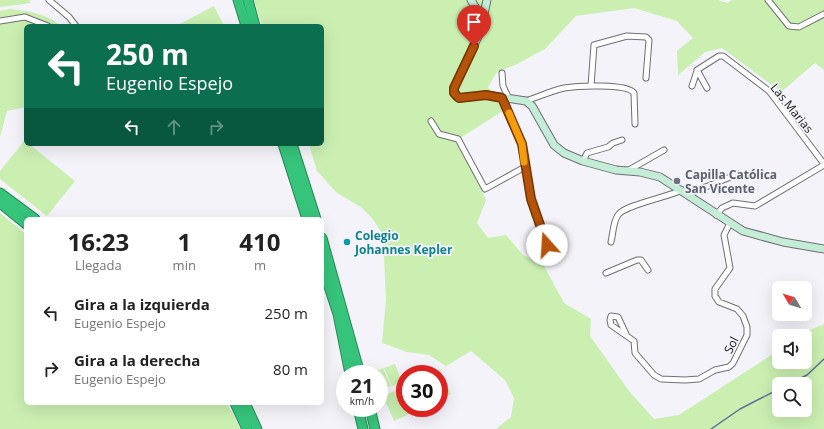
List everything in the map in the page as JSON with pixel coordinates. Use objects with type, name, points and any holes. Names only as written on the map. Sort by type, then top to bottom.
[{"type":"highway","points":[[238,0],[245,24]]},
{"type":"highway","points":[[248,0],[254,24]]},
{"type":"highway","points":[[284,146],[306,217]]},
{"type":"highway","points":[[293,146],[315,217]]},
{"type":"highway","points":[[0,193],[32,217]]},
{"type":"highway","points":[[0,203],[24,222]]},
{"type":"highway","points":[[324,245],[357,365]]},
{"type":"highway","points":[[324,271],[338,314],[348,365]]},
{"type":"highway","points":[[236,405],[247,429]]},
{"type":"highway","points":[[246,405],[257,429]]},
{"type":"highway","points":[[360,417],[363,429]]},
{"type":"highway","points":[[372,417],[375,429]]},
{"type":"street","points":[[49,0],[69,17],[74,24]]},
{"type":"street","points":[[471,0],[480,19],[480,32]]},
{"type":"street","points":[[487,0],[480,32],[454,88],[454,93],[459,98],[486,95],[526,101],[563,88],[591,86],[632,90],[634,92],[635,124]]},
{"type":"street","points":[[768,0],[789,26],[799,27],[823,14]]},
{"type":"street","points":[[0,21],[26,17],[43,24]]},
{"type":"street","points":[[591,86],[594,45],[627,36],[646,37],[649,40],[646,78]]},
{"type":"street","name":"Las Marias","points":[[697,71],[719,56],[729,61],[769,91],[824,164]]},
{"type":"street","points":[[692,86],[697,71]]},
{"type":"street","points":[[697,71],[707,88]]},
{"type":"street","points":[[502,73],[505,98],[522,144],[531,199],[547,245]]},
{"type":"street","points":[[526,101],[532,106],[554,144],[564,153],[583,161],[616,170],[660,177],[730,223],[753,234],[824,249]]},
{"type":"street","points":[[431,121],[439,134],[458,139],[485,189],[525,167]]},
{"type":"street","points":[[583,161],[587,153],[608,147],[613,143],[622,140]]},
{"type":"street","points":[[627,171],[664,150]]},
{"type":"street","points":[[716,214],[722,208],[733,203],[755,206],[824,164]]},
{"type":"street","points":[[611,242],[617,216],[620,212],[630,206],[665,198],[738,174]]},
{"type":"street","name":"Sol","points":[[626,334],[634,342],[635,353],[654,375],[660,379],[699,379],[715,370],[729,367],[734,363],[748,335],[747,327],[743,316],[737,310],[719,302],[715,296],[715,289],[730,268],[724,235],[730,223]]},
{"type":"street","points":[[606,273],[636,260],[642,262],[648,270]]},
{"type":"green space","points":[[0,0],[29,0],[31,3],[0,7]]},
{"type":"green space","points":[[254,0],[718,0],[727,3],[732,0],[824,0],[824,70],[815,63],[781,92],[722,48],[705,52],[678,75],[677,51],[693,38],[677,21],[634,8],[576,16],[545,49],[515,65],[497,72],[488,87],[506,109],[457,140],[486,200],[477,223],[488,238],[506,235],[523,255],[543,264],[564,303],[591,319],[590,336],[629,391],[654,419],[679,415],[772,355],[772,369],[812,369],[812,329],[824,324],[824,429],[496,429],[511,417],[514,398],[505,380],[471,351],[448,365],[444,365],[429,355],[407,352],[382,343],[386,300],[383,235],[372,218],[362,208],[336,192],[317,171],[310,148],[310,146],[324,146],[324,24],[261,24]]},
{"type":"green space","points":[[214,6],[223,24],[180,24]]},
{"type":"green space","points":[[10,9],[30,12],[43,15],[58,24],[24,24],[24,107],[7,111],[0,137],[0,11]]},
{"type":"green space","points":[[24,141],[24,146],[31,146],[75,181],[47,216],[0,179],[0,171]]},
{"type":"green space","points":[[0,213],[24,232],[24,405],[227,405],[233,413],[240,429],[0,429]]},
{"type":"green space","points":[[395,364],[396,367],[396,384],[392,386],[388,377],[388,367]]},
{"type":"green space","points":[[388,379],[391,386],[388,387]]},
{"type":"green space","points":[[448,387],[451,394],[448,395]]},
{"type":"green space","points":[[396,390],[396,417],[402,417],[394,421],[388,407],[388,394]]},
{"type":"waterway","points":[[803,377],[824,359]]},
{"type":"waterway","points":[[711,429],[740,409],[772,393]]},
{"type":"slow traffic","points":[[509,113],[522,144],[524,162]]},
{"type":"place","name":"Capilla Católica San Vicente","points":[[677,181]]},
{"type":"place","name":"Colegio Johannes Kepler","points":[[347,242]]},
{"type":"route","points":[[474,46],[469,60],[454,88],[454,93],[459,98],[474,95],[486,95],[502,98],[522,144],[531,199],[547,245]]}]
